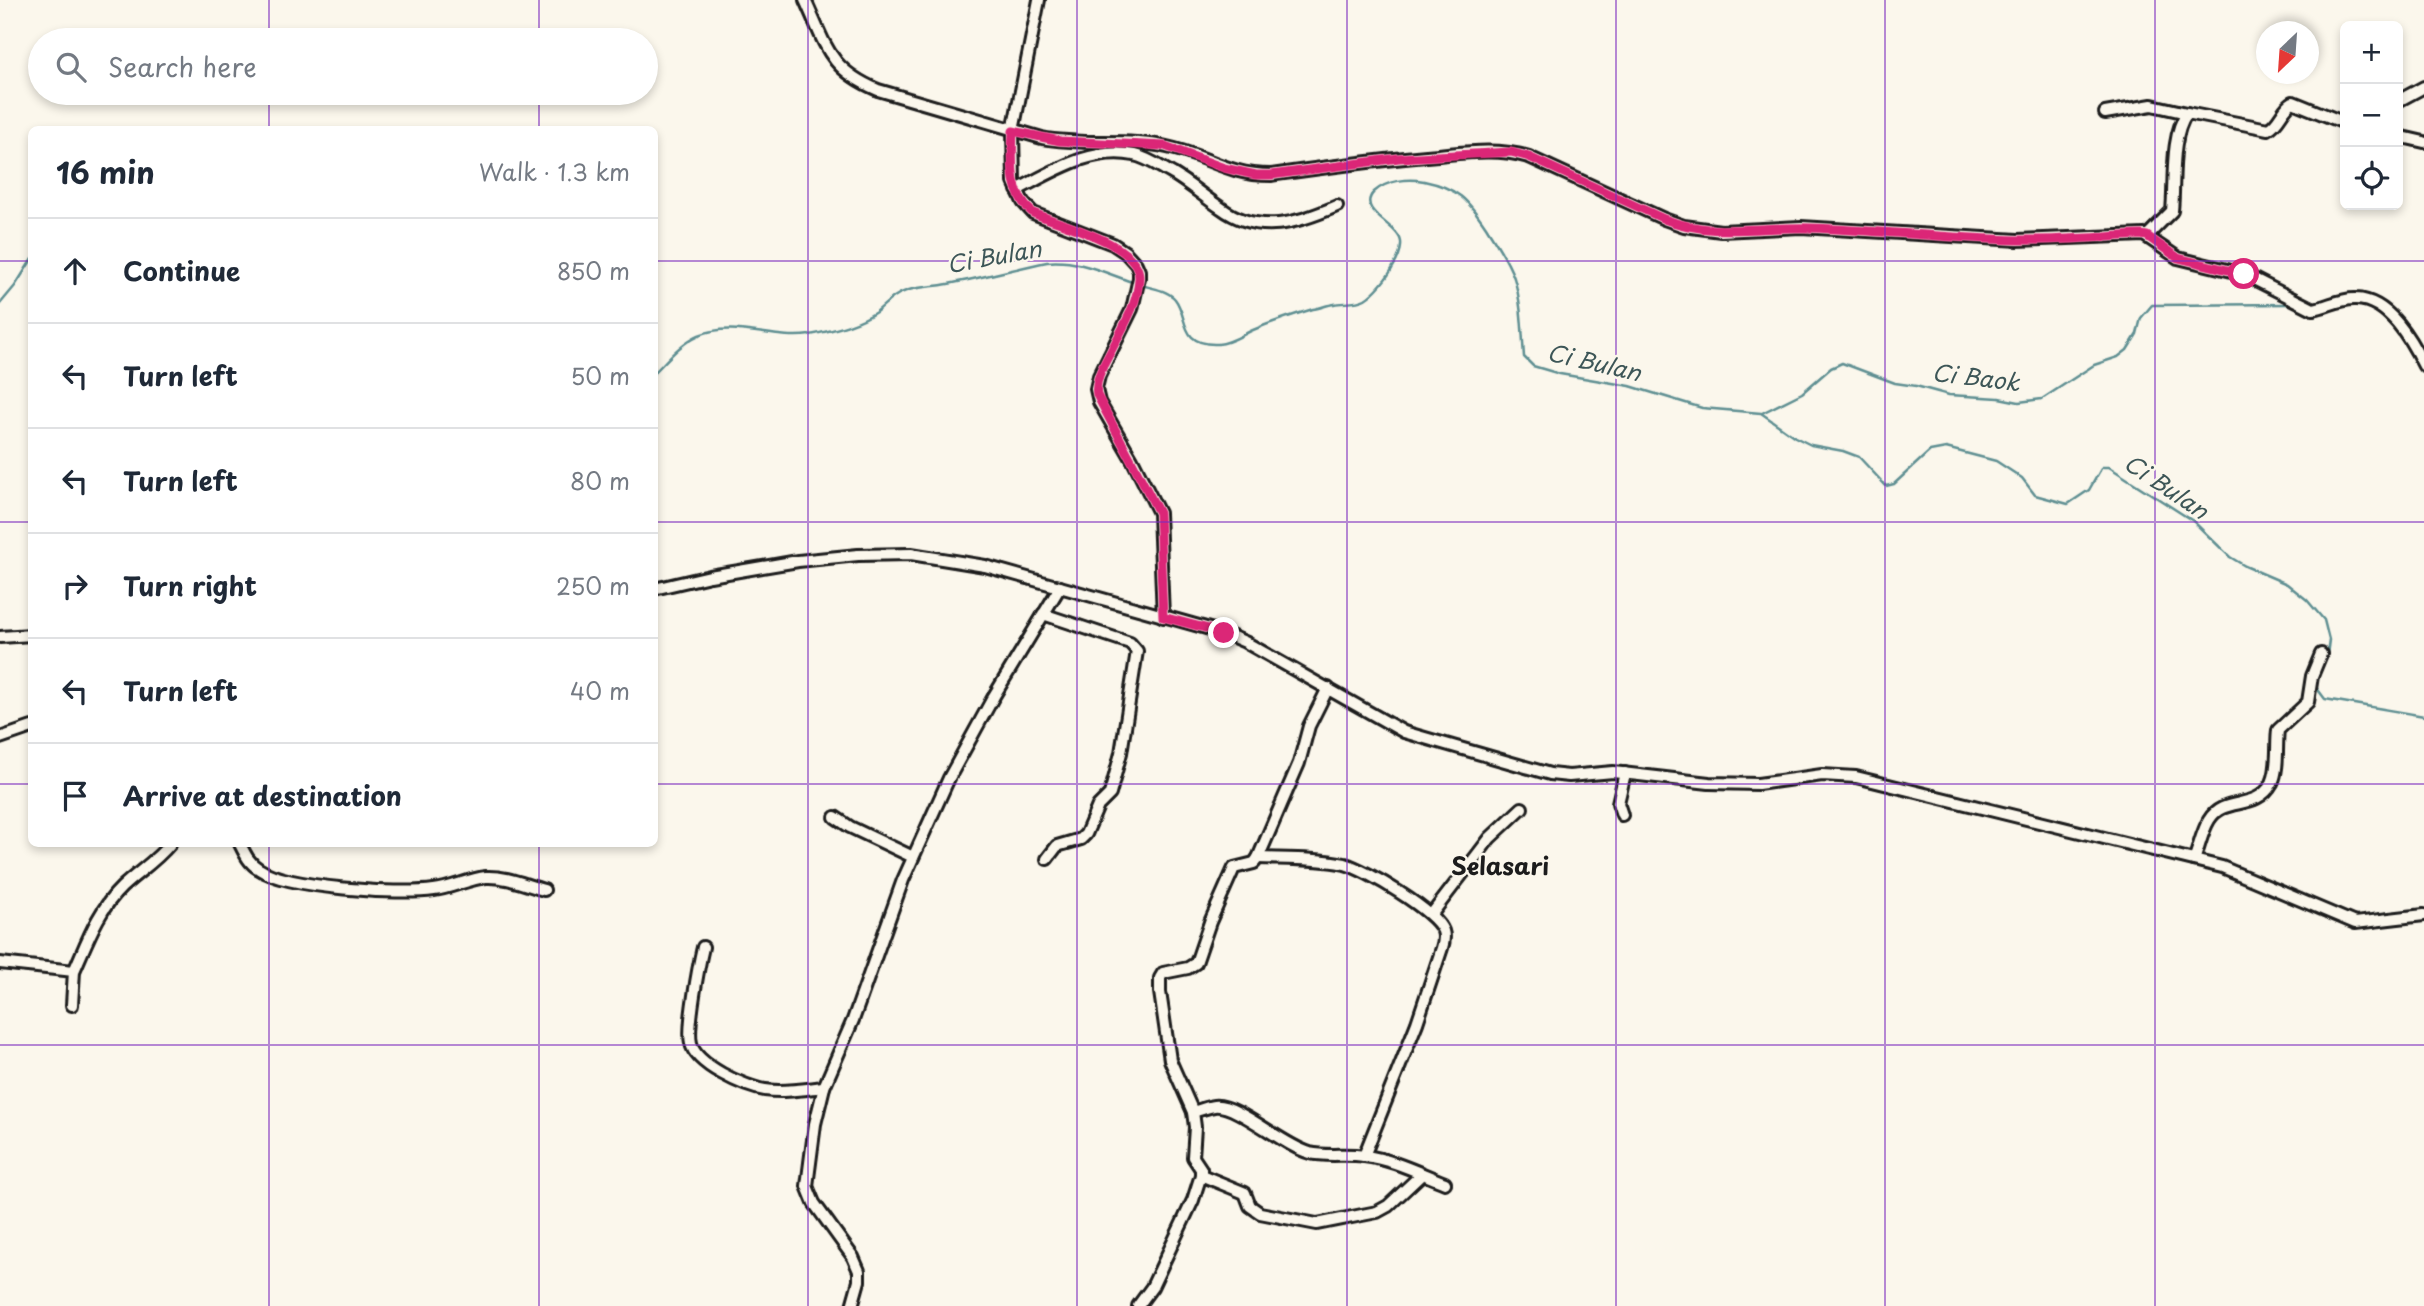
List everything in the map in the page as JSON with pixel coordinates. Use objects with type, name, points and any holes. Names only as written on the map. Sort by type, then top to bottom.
[{"type":"street","points":[[805,0],[836,63],[860,83],[1013,131],[1060,141],[1165,146],[1224,168],[1256,175],[1399,158],[1511,152],[1529,157],[1684,226],[1712,230],[1801,228],[2018,240],[2141,235],[2147,236],[2178,258],[2244,274],[2313,309],[2354,299],[2372,304],[2402,327],[2424,366]]},
{"type":"street","points":[[1039,0],[1013,131],[1012,166],[1017,190],[1026,207],[1033,213],[1113,244],[1136,264],[1138,284],[1132,309],[1099,376],[1096,389],[1105,414],[1132,459],[1159,513],[1163,617]]},
{"type":"street","points":[[2403,98],[2424,87]]},
{"type":"street","points":[[2105,113],[2152,105],[2268,129],[2293,102],[2340,121]]},
{"type":"street","points":[[2147,236],[2172,211],[2176,142],[2187,113]]},
{"type":"street","points":[[2403,137],[2424,142]]},
{"type":"street","points":[[1017,190],[1078,160],[1115,154],[1134,155],[1153,163],[1185,181],[1231,215],[1254,224],[1287,224],[1338,206]]},
{"type":"street","points":[[658,588],[798,561],[911,554],[963,561],[1214,629],[1236,637],[1404,732],[1560,776],[1606,772],[1709,783],[1758,784],[1822,775],[1856,777],[2222,867],[2355,923],[2424,915]]},
{"type":"street","points":[[852,1306],[859,1271],[853,1257],[814,1203],[807,1186],[815,1124],[824,1087],[842,1050],[913,857],[963,751],[1060,587]]},
{"type":"street","points":[[1043,614],[1130,643],[1137,651],[1121,753],[1111,794],[1098,806],[1086,834],[1081,839],[1057,846],[1047,859]]},
{"type":"street","points":[[0,637],[28,635]]},
{"type":"street","points":[[2194,860],[2209,820],[2216,812],[2224,807],[2257,800],[2271,785],[2278,730],[2308,702],[2312,676],[2321,654]]},
{"type":"street","points":[[1138,1306],[1152,1287],[1193,1200],[1201,1174],[1193,1157],[1193,1112],[1170,1060],[1160,978],[1168,971],[1188,968],[1196,963],[1210,922],[1234,868],[1254,863],[1258,858],[1299,763],[1309,726],[1328,688]]},
{"type":"street","points":[[0,738],[28,728]]},
{"type":"street","points":[[1622,815],[1618,803],[1625,773]]},
{"type":"street","points":[[1431,915],[1490,838],[1522,808]]},
{"type":"street","points":[[835,817],[913,857]]},
{"type":"street","points":[[72,1005],[74,971],[96,922],[123,886],[167,847]]},
{"type":"street","points":[[242,847],[258,869],[280,878],[307,882],[405,894],[439,890],[487,877],[506,878],[544,890]]},
{"type":"street","points":[[1258,858],[1324,860],[1348,865],[1378,878],[1431,915],[1443,930],[1444,940],[1417,1023],[1364,1156]]},
{"type":"street","points":[[703,947],[690,1037],[693,1051],[724,1075],[764,1090],[824,1087]]},
{"type":"street","points":[[0,963],[74,971]]},
{"type":"street","points":[[1193,1112],[1221,1106],[1311,1153],[1364,1156],[1390,1162],[1445,1183]]},
{"type":"street","points":[[1201,1174],[1245,1193],[1250,1206],[1260,1213],[1317,1224],[1377,1212],[1388,1206],[1422,1174]]},
{"type":"waterway","name":"Ci Bulan","points":[[1141,285],[1172,296],[1179,306],[1187,329],[1196,340],[1218,344],[1313,309],[1361,301],[1385,280],[1401,248],[1398,236],[1370,205],[1374,192],[1385,185],[1405,180],[1418,180],[1446,187],[1474,209],[1505,258],[1519,298],[1524,357],[1533,366],[1560,374],[1630,386],[1702,408],[1761,413],[1811,445],[1859,457],[1886,486],[1894,484],[1930,451],[1946,448],[1996,461],[2022,478],[2035,495],[2068,504],[2089,490],[2102,467],[2109,467],[2193,521],[2230,557],[2287,584],[2307,600],[2324,620],[2329,640],[2316,687],[2325,699],[2424,716]]},
{"type":"waterway","name":"Ci Bulan","points":[[658,369],[686,342],[713,331],[741,330],[810,335],[861,320],[906,291],[1047,262],[1081,265],[1135,283]]},
{"type":"waterway","name":"Ci Bulan","points":[[0,304],[28,265]]},
{"type":"waterway","name":"Ci Baok","points":[[1762,413],[1802,393],[1831,368],[1842,363],[1895,383],[1949,395],[2019,402],[2042,399],[2094,365],[2118,357],[2127,350],[2137,334],[2141,318],[2152,305],[2292,304]]},
{"type":"district","name":"Selasari","points":[[1500,867]]},
{"type":"route","points":[[1224,633],[1163,617],[1159,513],[1097,395],[1099,376],[1132,309],[1139,271],[1136,264],[1113,244],[1033,213],[1026,207],[1014,182],[1013,131],[1060,141],[1165,146],[1224,168],[1256,175],[1399,158],[1486,151],[1511,152],[1529,157],[1664,219],[1703,230],[1801,228],[2018,240],[2141,235],[2147,236],[2178,258],[2244,274]]}]
